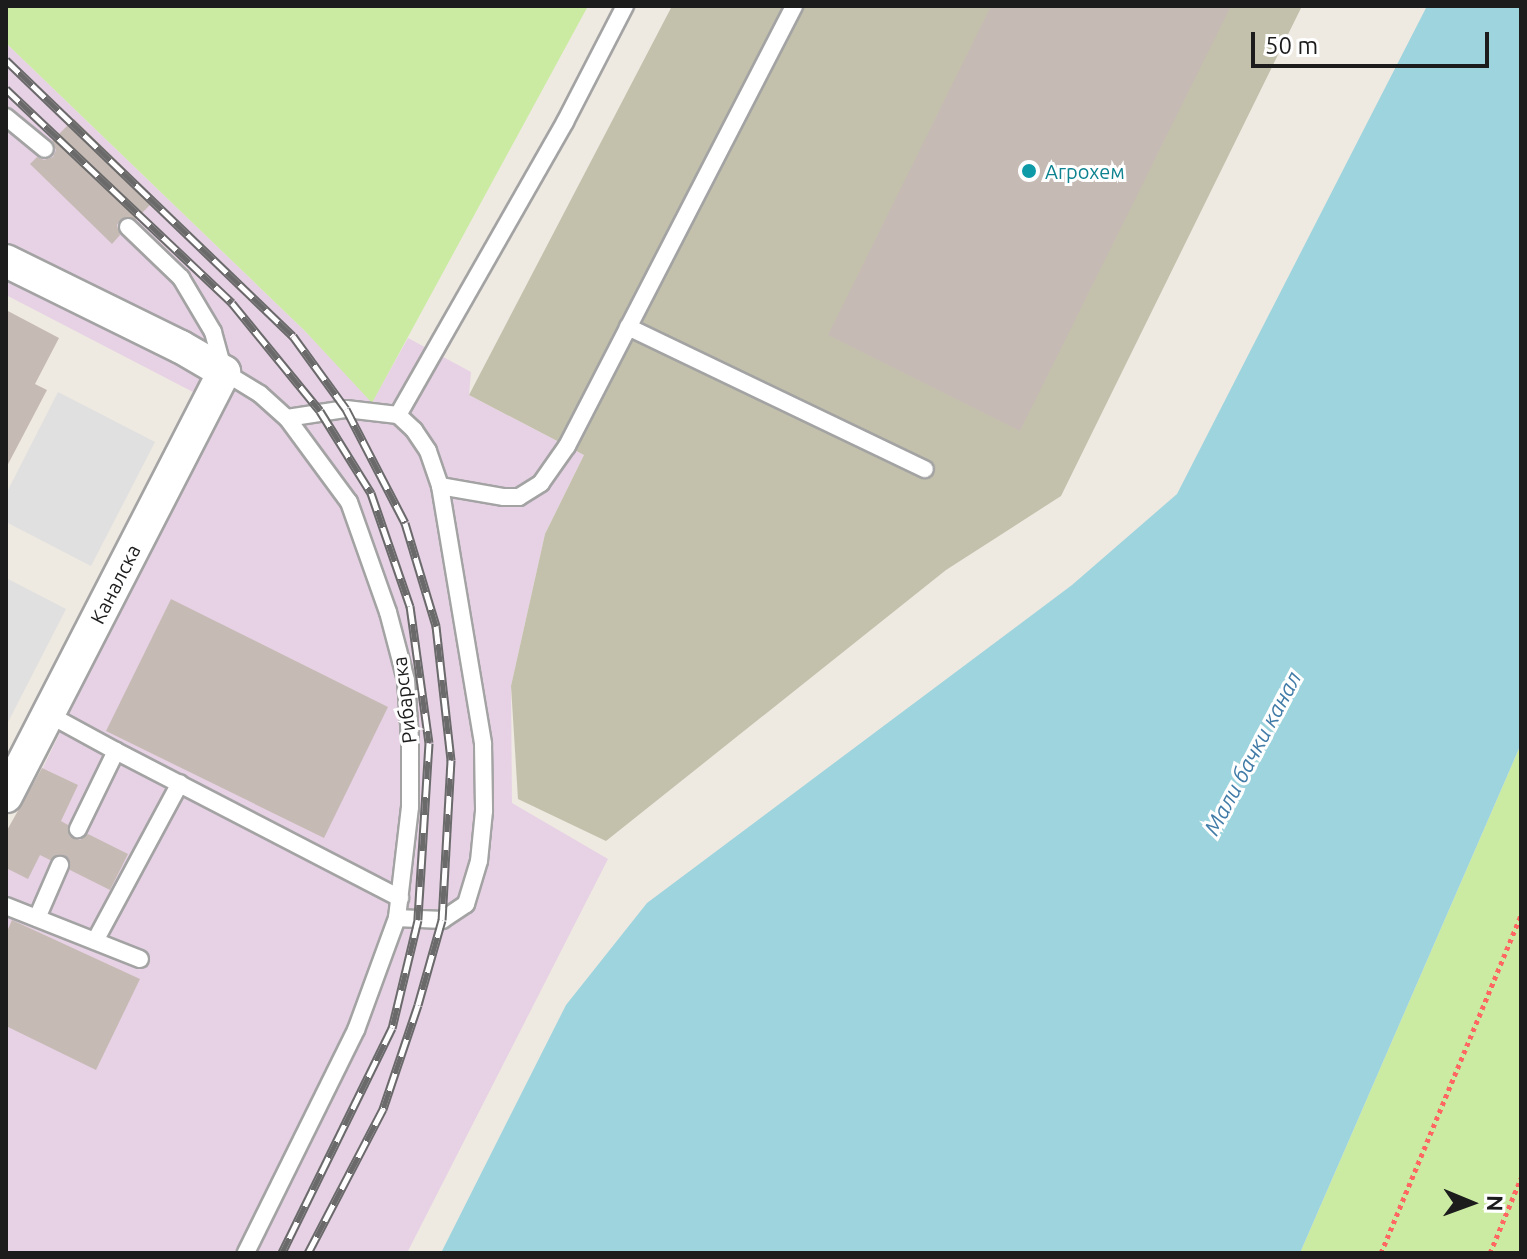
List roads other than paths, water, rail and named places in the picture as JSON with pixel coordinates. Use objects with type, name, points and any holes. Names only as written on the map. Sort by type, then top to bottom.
[{"type":"street","name":"Рибарска","points":[[6,261],[181,347],[224,372]]},
{"type":"street","name":"Каналска","points":[[6,796],[224,372]]},
{"type":"lane","points":[[398,415],[565,122],[625,6]]},
{"type":"lane","points":[[440,486],[519,497],[541,483],[567,446],[794,6]]},
{"type":"lane","points":[[6,117],[45,149]]},
{"type":"lane","points":[[128,227],[181,278],[213,332],[224,372]]},
{"type":"lane","points":[[628,327],[925,469]]},
{"type":"lane","name":"Рибарска","points":[[224,372],[260,394],[287,418],[349,502],[388,612],[406,680],[410,739],[410,807],[397,918],[356,1030],[246,1253]]},
{"type":"lane","points":[[287,418],[346,409],[398,415],[414,430],[428,451],[440,486],[483,744],[484,811],[479,861],[466,904],[442,920],[397,918]]},
{"type":"lane","points":[[48,714],[400,898]]},
{"type":"lane","points":[[78,829],[116,751]]},
{"type":"lane","points":[[95,941],[180,783]]},
{"type":"lane","points":[[37,918],[60,865]]},
{"type":"lane","points":[[6,906],[140,959]]},
{"type":"water","name":"Мали бачки канал","points":[[1427,6],[1521,6],[1521,744],[1300,1253],[441,1253],[566,1005],[647,903],[1072,585],[1177,494]]},
{"type":"railway","points":[[6,60],[293,336],[346,409],[405,523],[436,626],[451,760],[442,920],[418,1005],[383,1109],[308,1253]]},
{"type":"railway","points":[[6,89],[232,303],[320,411],[371,493],[410,606],[429,743],[418,920],[392,1028],[282,1253]]},
{"type":"place","name":"Агрохем","points":[[1029,171]]}]
